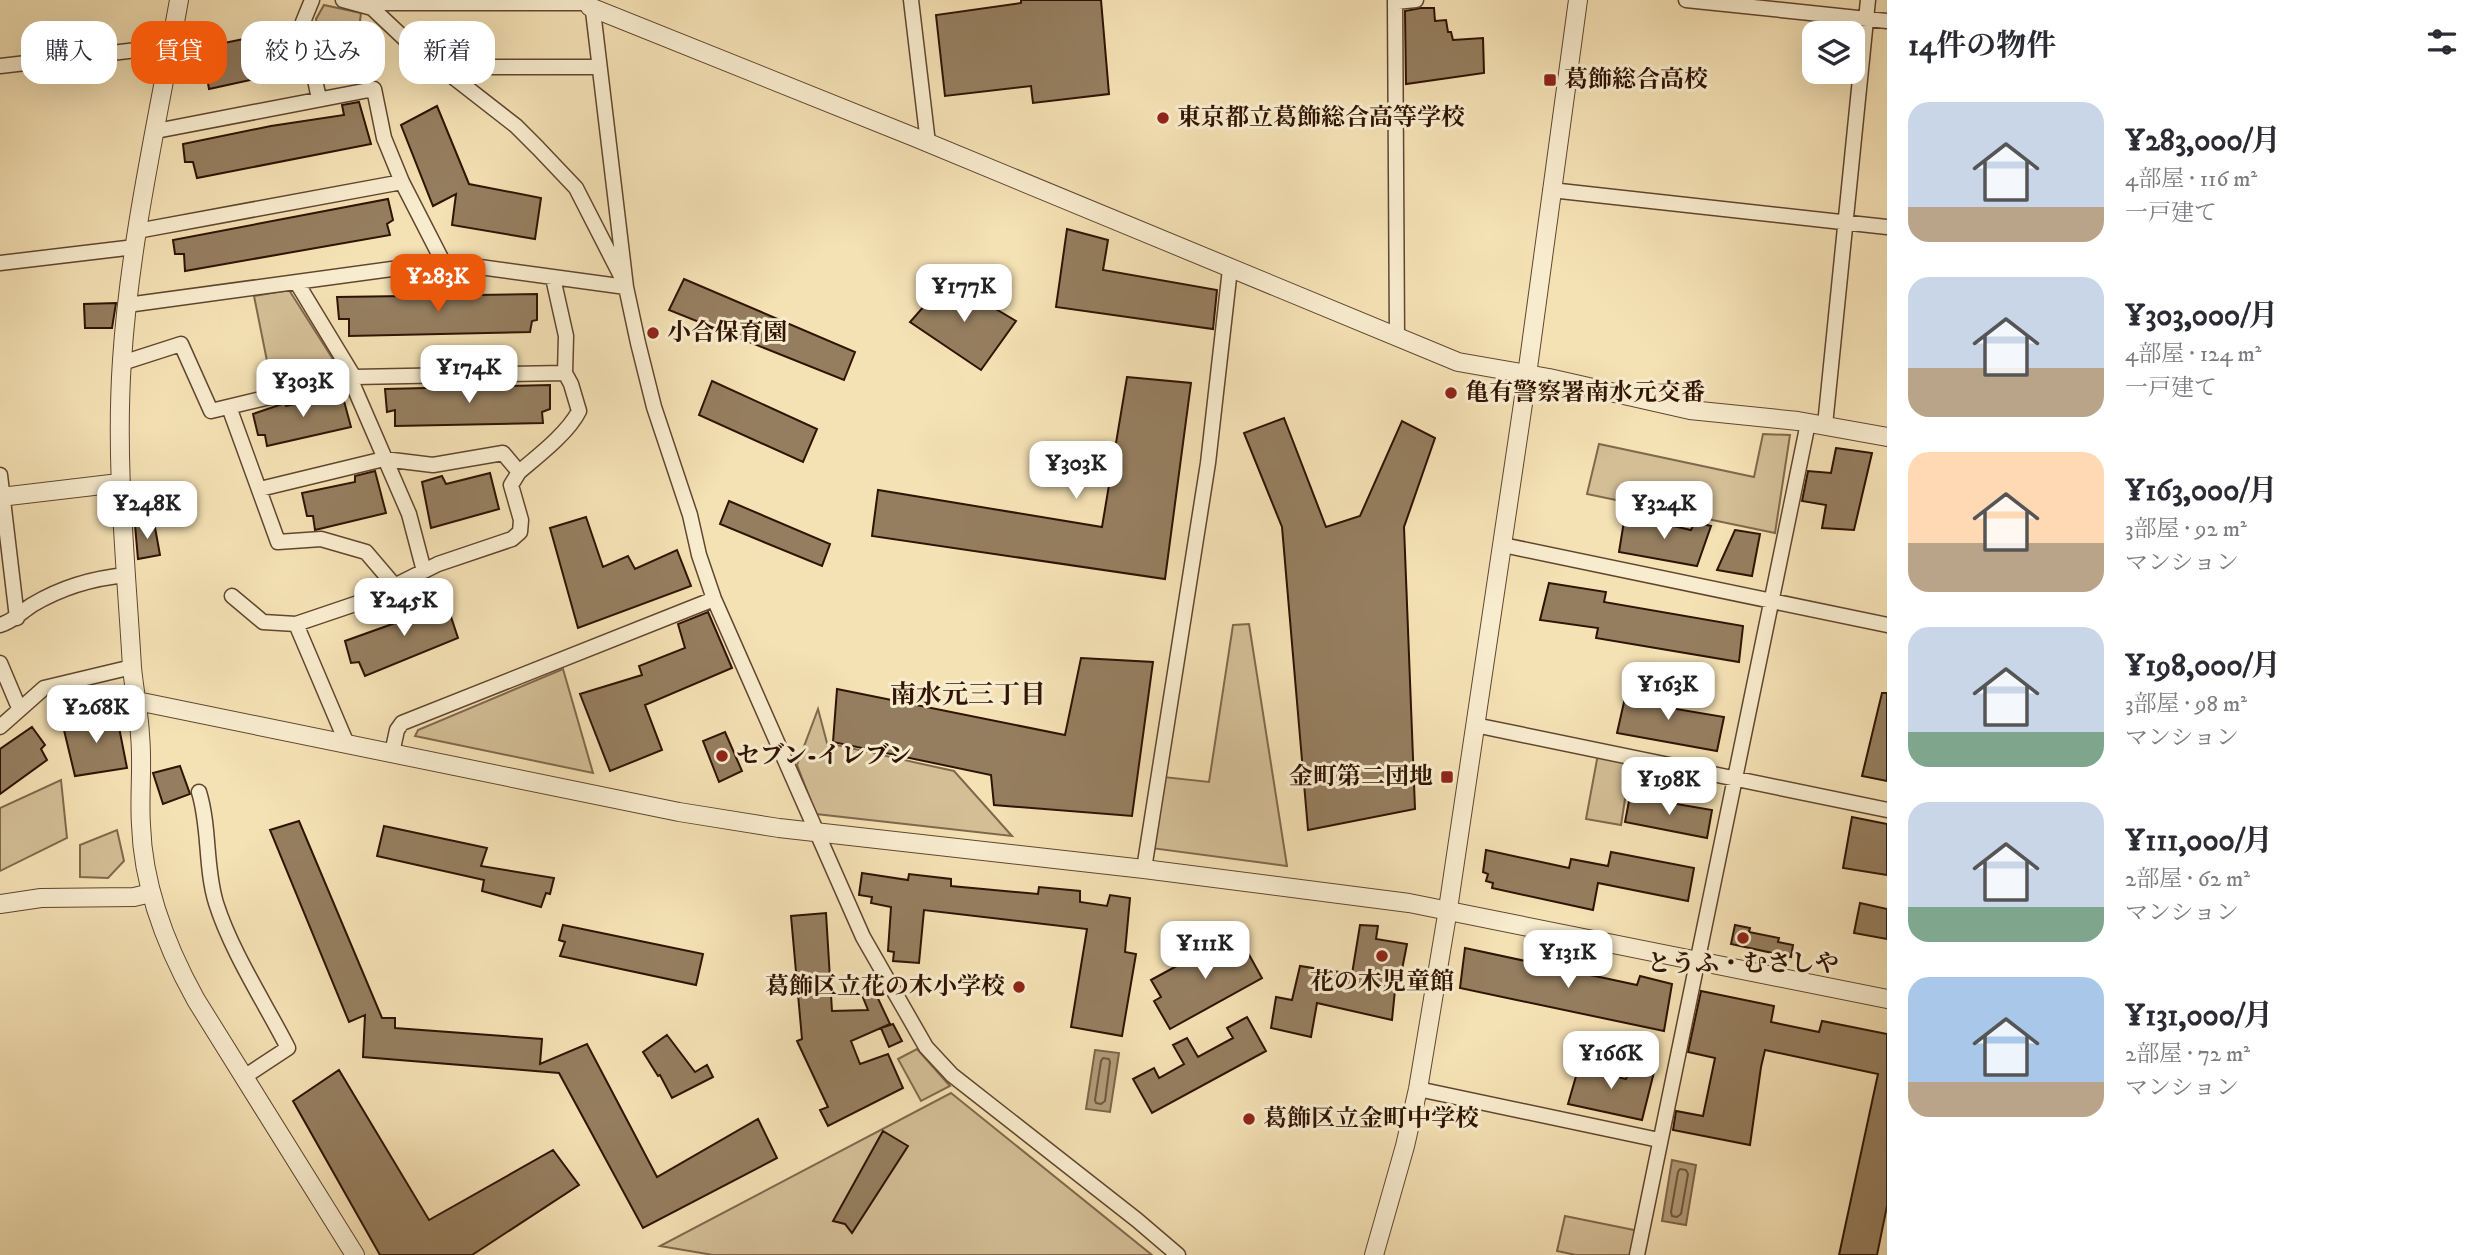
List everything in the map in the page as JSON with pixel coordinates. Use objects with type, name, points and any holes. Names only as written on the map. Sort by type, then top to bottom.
[{"type":"street","points":[[175,21],[179,0]]},
{"type":"street","points":[[312,0],[303,22],[319,99]]},
{"type":"street","points":[[911,0],[928,143]]},
{"type":"street","points":[[1397,338],[1395,1],[1416,0]]},
{"type":"street","points":[[1374,1255],[1418,1089],[1448,909],[1503,545],[1578,0]]},
{"type":"street","points":[[1686,0],[1887,22]]},
{"type":"street","points":[[1637,1255],[1772,601],[1816,424],[1845,221],[1868,0]]},
{"type":"street","points":[[347,1],[590,3],[1458,362],[1527,374],[1690,410],[1816,424],[1887,437]]},
{"type":"street","points":[[347,1],[372,8],[399,32]]},
{"type":"street","points":[[590,3],[626,287],[654,407],[690,515],[699,555],[714,599],[863,937],[926,1047],[973,1093],[1178,1255]]},
{"type":"street","points":[[0,66],[131,51]]},
{"type":"street","points":[[495,66],[598,67]]},
{"type":"street","points":[[164,84],[136,239],[127,305],[121,363],[119,483],[142,772],[141,825],[151,893],[180,971],[355,1255]]},
{"type":"street","points":[[461,84],[516,126],[576,187],[626,287]]},
{"type":"street","points":[[156,131],[374,89],[384,138],[402,182],[443,262]]},
{"type":"street","points":[[0,264],[136,239],[402,182]]},
{"type":"street","points":[[1551,190],[1887,227]]},
{"type":"street","points":[[127,305],[443,262],[626,287]]},
{"type":"street","points":[[1144,869],[1208,463],[1230,269]]},
{"type":"street","points":[[232,596],[263,622],[296,624],[364,601],[438,564],[512,539],[520,532],[520,520],[511,485],[519,472],[548,447],[576,418],[579,411],[565,373],[566,337],[553,278]]},
{"type":"street","points":[[297,283],[352,378],[409,514],[424,571]]},
{"type":"street","points":[[121,363],[181,344],[211,411],[352,378],[565,373]]},
{"type":"street","points":[[229,407],[278,541],[321,539],[366,552],[394,586]]},
{"type":"street","points":[[260,489],[384,459],[433,465],[503,453],[519,472]]},
{"type":"street","points":[[0,475],[17,618]]},
{"type":"street","points":[[1,497],[119,483]]},
{"type":"street","points":[[1503,545],[1887,625]]},
{"type":"street","points":[[0,625],[17,618],[30,606],[80,582],[127,575]]},
{"type":"street","points":[[392,753],[397,730],[402,723],[714,599]]},
{"type":"street","points":[[296,624],[347,744]]},
{"type":"street","points":[[0,663],[19,708]]},
{"type":"street","points":[[0,727],[44,688],[132,667]]},
{"type":"street","points":[[137,701],[679,812],[816,832],[1144,869],[1448,909],[1887,999]]},
{"type":"street","points":[[1475,725],[1887,810]]},
{"type":"street","points":[[199,792],[217,904],[237,951],[288,1048],[244,1077]]},
{"type":"street","points":[[0,904],[41,898],[134,897],[151,893]]},
{"type":"street","points":[[1418,1089],[1659,1140]]},
{"type":"shaded area","points":[[324,5],[361,13],[360,21],[316,19]]},
{"type":"shaded area","points":[[289,290],[343,375],[273,391],[254,296]]},
{"type":"shaded area","points":[[1763,434],[1790,435],[1775,533],[1587,494],[1599,444],[1754,477]]},
{"type":"shaded area","points":[[1249,624],[1287,866],[1151,848],[1164,777],[1209,782],[1233,625]]},
{"type":"shaded area","points":[[563,669],[593,773],[415,736],[418,730]]},
{"type":"shaded area","points":[[818,709],[827,743],[954,771],[1012,836],[816,814],[797,765]]},
{"type":"shaded area","points":[[1598,754],[1631,761],[1621,825],[1586,819]]},
{"type":"shaded area","points":[[61,780],[67,838],[0,871],[0,808]]},
{"type":"shaded area","points":[[117,830],[124,861],[108,878],[80,877],[80,845]]},
{"type":"shaded area","points":[[917,1049],[950,1086],[921,1101],[898,1059]]},
{"type":"shaded area","points":[[951,1093],[1152,1255],[713,1255],[660,1246]]},
{"type":"shaded area","points":[[1565,1216],[1639,1231],[1633,1255],[1576,1255],[1557,1251]]},
{"type":"water","points":[[1095,1050],[1119,1053],[1110,1112],[1086,1109]]},
{"type":"water","points":[[1672,1160],[1696,1165],[1686,1225],[1662,1221]]},
{"type":"building","points":[[1021,0],[1101,0],[1109,94],[1033,103],[1031,86],[945,96],[936,15],[1021,3]]},
{"type":"building","points":[[1434,8],[1435,21],[1446,20],[1453,40],[1483,38],[1484,73],[1406,84],[1405,11]]},
{"type":"building","points":[[241,40],[241,82],[209,89],[208,84],[227,84],[227,42]]},
{"type":"building","points":[[359,102],[371,144],[197,178],[193,162],[185,162],[183,144],[271,126],[344,115],[342,105]]},
{"type":"building","points":[[437,106],[469,184],[541,198],[535,239],[452,225],[456,194],[433,206],[401,125]]},
{"type":"building","points":[[388,199],[393,220],[387,224],[390,235],[185,271],[184,254],[175,254],[173,240]]},
{"type":"building","points":[[1067,229],[1108,240],[1103,270],[1217,290],[1213,329],[1056,307]]},
{"type":"building","points":[[684,279],[855,352],[844,380],[669,310]]},
{"type":"building","points":[[947,280],[1016,321],[981,370],[910,322]]},
{"type":"building","points":[[537,294],[537,320],[532,321],[530,332],[349,336],[349,319],[339,319],[337,297]]},
{"type":"building","points":[[116,303],[112,328],[85,328],[84,304]]},
{"type":"building","points":[[1127,377],[1191,383],[1165,579],[872,536],[878,490],[1102,527]]},
{"type":"building","points":[[712,381],[817,429],[803,462],[699,415]]},
{"type":"building","points":[[550,385],[550,409],[542,412],[543,423],[395,426],[395,410],[387,412],[385,389]]},
{"type":"building","points":[[341,390],[351,427],[267,446],[265,435],[258,435],[253,414],[285,403],[286,406],[321,398],[321,395]]},
{"type":"building","points":[[1284,418],[1326,527],[1360,516],[1402,421],[1435,438],[1404,527],[1415,809],[1308,830],[1282,527],[1244,433]]},
{"type":"building","points":[[1836,448],[1872,453],[1854,530],[1822,528],[1826,505],[1802,501],[1808,471],[1831,473]]},
{"type":"building","points":[[375,471],[386,513],[315,530],[313,516],[307,516],[302,493],[355,482],[355,476]]},
{"type":"building","points":[[490,473],[499,509],[431,528],[422,482],[442,476],[446,484]]},
{"type":"building","points":[[729,501],[830,544],[822,566],[720,524]]},
{"type":"building","points":[[1625,515],[1691,530],[1695,522],[1711,526],[1697,566],[1619,552]]},
{"type":"building","points":[[586,517],[603,567],[628,556],[635,569],[677,550],[691,586],[578,628],[550,528]]},
{"type":"building","points":[[154,522],[160,555],[138,559],[135,525]]},
{"type":"building","points":[[1735,530],[1760,534],[1752,576],[1717,570]]},
{"type":"building","points":[[1549,583],[1606,592],[1604,602],[1743,626],[1739,662],[1596,638],[1598,628],[1540,620]]},
{"type":"building","points":[[443,593],[458,638],[365,676],[359,662],[351,663],[345,641],[423,613],[422,602]]},
{"type":"building","points":[[708,612],[732,668],[645,705],[662,750],[610,771],[580,694],[642,675],[639,666],[685,648],[678,624]]},
{"type":"building","points":[[1081,658],[1153,662],[1132,816],[994,805],[991,775],[833,742],[837,689],[1065,735]]},
{"type":"building","points":[[1627,689],[1646,692],[1645,696],[1678,701],[1676,709],[1724,717],[1717,751],[1617,733]]},
{"type":"building","points":[[1882,693],[1887,693],[1887,781],[1862,776]]},
{"type":"building","points":[[116,712],[127,768],[75,776],[63,726]]},
{"type":"building","points":[[32,727],[45,745],[41,749],[47,760],[0,794],[0,749]]},
{"type":"building","name":"セブン-イレブン","points":[[725,732],[742,771],[719,782],[703,741]]},
{"type":"building","points":[[180,766],[190,794],[163,804],[153,773]]},
{"type":"building","points":[[1630,796],[1712,810],[1707,838],[1625,822]]},
{"type":"building","points":[[1852,817],[1887,824],[1887,875],[1843,868]]},
{"type":"building","points":[[299,821],[382,1018],[395,1018],[395,1028],[542,1039],[540,1064],[587,1044],[657,1177],[758,1119],[777,1158],[643,1228],[559,1073],[363,1057],[365,1015],[349,1022],[270,830]]},
{"type":"building","points":[[384,826],[487,848],[481,866],[554,878],[550,894],[546,893],[541,907],[482,891],[484,880],[377,856]]},
{"type":"building","points":[[1486,850],[1569,868],[1571,859],[1608,866],[1611,852],[1694,868],[1688,901],[1598,883],[1593,910],[1492,888],[1493,883],[1486,881],[1488,874],[1483,872]]},
{"type":"building","points":[[862,873],[908,880],[909,874],[951,879],[951,886],[1038,894],[1039,887],[1080,891],[1080,902],[1107,906],[1110,895],[1130,898],[1125,952],[1136,954],[1122,1036],[1071,1027],[1087,929],[924,910],[919,963],[893,961],[894,952],[888,951],[891,907],[871,903],[872,897],[859,895]]},
{"type":"building","points":[[1860,903],[1887,909],[1887,939],[1854,933]]},
{"type":"building","points":[[826,913],[832,1011],[868,1010],[862,995],[874,990],[890,1024],[851,1041],[860,1064],[888,1054],[903,1088],[828,1126],[820,1110],[828,1107],[797,1041],[802,1039],[791,916]]},
{"type":"building","points":[[563,925],[703,954],[696,985],[560,956],[565,942],[559,940]]},
{"type":"building","points":[[1360,925],[1378,926],[1376,939],[1407,944],[1398,990],[1395,990],[1392,1020],[1317,1003],[1311,1037],[1271,1028],[1276,997],[1292,1000],[1300,966],[1352,974]]},
{"type":"building","points":[[1735,925],[1793,945],[1791,957],[1731,944]]},
{"type":"building","points":[[1237,933],[1262,978],[1170,1029],[1154,1001],[1161,997],[1151,980]]},
{"type":"building","points":[[1465,948],[1637,985],[1640,976],[1672,984],[1664,1031],[1460,988]]},
{"type":"building","points":[[1701,991],[1774,1006],[1771,1022],[1819,1032],[1822,1021],[1887,1034],[1887,1206],[1877,1255],[1839,1255],[1878,1074],[1765,1050],[1750,1145],[1673,1130],[1676,1111],[1703,1116],[1715,1058],[1688,1052]]},
{"type":"building","points":[[1247,1017],[1266,1051],[1152,1113],[1133,1079],[1154,1068],[1159,1078],[1184,1064],[1173,1045],[1187,1038],[1198,1057],[1233,1038],[1227,1028]]},
{"type":"building","points":[[893,1024],[902,1041],[889,1047],[881,1028]]},
{"type":"building","points":[[667,1035],[695,1072],[707,1065],[713,1077],[672,1098],[660,1075],[658,1076],[643,1052]]},
{"type":"building","points":[[1581,1059],[1601,1063],[1600,1073],[1626,1079],[1630,1068],[1654,1072],[1642,1120],[1568,1104]]},
{"type":"building","points":[[339,1070],[429,1220],[553,1150],[579,1185],[472,1255],[380,1255],[293,1101]]},
{"type":"building","points":[[883,1131],[908,1146],[852,1233],[845,1224],[833,1221]]},
{"type":"place","name":"葛飾総合高校","points":[[1550,80]]},
{"type":"place","name":"東京都立葛飾総合高等学校","points":[[1163,118]]},
{"type":"place","name":"小合保育園","points":[[653,333]]},
{"type":"place","name":"亀有警察署南水元交番","points":[[1451,393]]},
{"type":"place","name":"セブン-イレブン","points":[[722,756]]},
{"type":"place","name":"金町第二団地","points":[[1447,777]]},
{"type":"place","name":"とうふ・むさしや","points":[[1743,938]]},
{"type":"place","name":"花の木児童館","points":[[1382,956]]},
{"type":"place","name":"葛飾区立花の木小学校","points":[[1019,987]]},
{"type":"place","name":"葛飾区立金町中学校","points":[[1249,1119]]},
{"type":"district","name":"南水元三丁目","points":[[968,695]]}]
